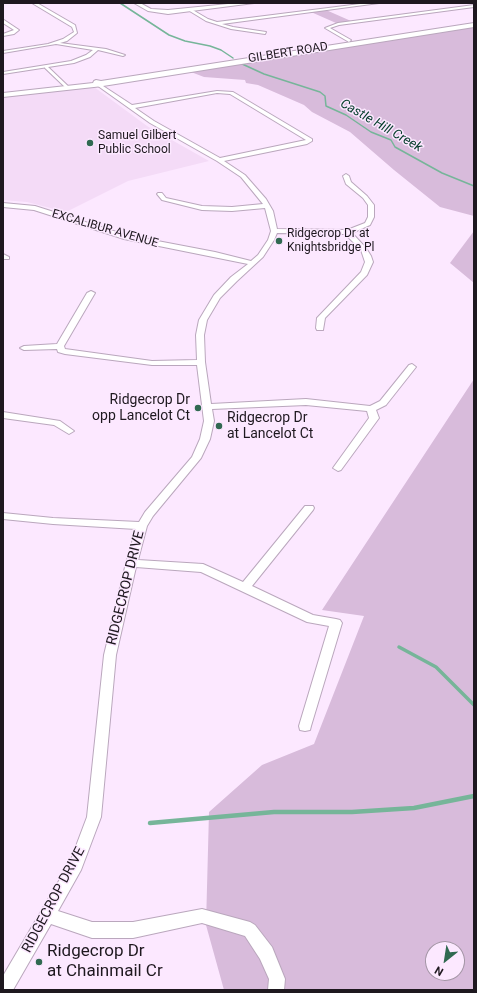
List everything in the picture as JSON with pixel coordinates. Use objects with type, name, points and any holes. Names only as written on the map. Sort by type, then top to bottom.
[{"type":"main road","name":"GILBERT ROAD","points":[[3,95],[99,84],[209,65],[474,26]]},
{"type":"street","points":[[3,52],[56,44],[76,32],[74,26],[47,9],[34,3]]},
{"type":"street","points":[[136,3],[146,9],[156,12],[252,3]]},
{"type":"street","points":[[217,23],[378,3]]},
{"type":"street","points":[[443,5],[453,9]]},
{"type":"street","points":[[349,41],[330,31],[328,28],[338,24],[474,6]]},
{"type":"street","points":[[190,10],[217,23],[240,31],[265,33]]},
{"type":"street","points":[[3,21],[17,30],[13,33],[3,35]]},
{"type":"street","points":[[56,44],[97,49],[123,55]]},
{"type":"street","points":[[3,72],[61,65],[83,59],[97,49]]},
{"type":"street","points":[[46,67],[68,88]]},
{"type":"street","points":[[99,84],[156,124],[219,160],[249,182],[267,206],[272,218],[274,231],[347,232],[361,228],[368,224],[371,218],[371,205],[365,197],[348,183],[346,176]]},
{"type":"street","points":[[131,107],[217,92],[231,93],[310,140],[305,143],[219,160]]},
{"type":"street","points":[[160,194],[164,199],[202,208],[232,209],[267,206]]},
{"type":"street","name":"EXCALIBUR AVENUE","points":[[3,205],[35,208],[124,237],[215,254],[253,263]]},
{"type":"street","name":"RIDGECROP DRIVE","points":[[4,990],[76,865],[94,817],[110,655],[131,563],[142,526],[159,502],[196,458],[206,439],[208,421],[207,408],[200,362],[200,335],[203,320],[209,308],[225,288],[253,263],[267,248],[274,231]]},
{"type":"street","points":[[320,328],[321,318],[364,273],[369,262],[368,256],[364,249],[347,232]]},
{"type":"street","points":[[60,346],[91,293]]},
{"type":"street","points":[[60,346],[61,350],[65,352],[152,363],[200,362]]},
{"type":"street","points":[[24,348],[60,346]]},
{"type":"street","points":[[207,408],[306,402],[371,409],[383,403],[412,367]]},
{"type":"street","points":[[338,468],[374,418],[371,409]]},
{"type":"street","points":[[3,415],[57,423],[69,431]]},
{"type":"street","points":[[244,588],[309,508]]},
{"type":"street","points":[[3,516],[53,521],[142,526]]},
{"type":"street","points":[[131,563],[203,568],[311,619],[336,623],[305,726]]},
{"type":"street","points":[[47,915],[92,930],[133,930],[202,916],[250,930],[266,953],[277,979],[276,990]]},
{"type":"shaded area","points":[[326,10],[351,21],[336,23],[311,12]]},
{"type":"shaded area","points":[[474,27],[474,216],[440,207],[350,132],[312,112],[304,105],[258,85],[246,83],[245,80],[204,77],[191,72],[207,66]]},
{"type":"shaded area","name":"Samuel Gilbert Public School","points":[[94,87],[147,126],[209,161],[128,181],[66,212],[27,202],[3,200],[3,97]]},
{"type":"shaded area","points":[[474,231],[474,283],[450,263]]},
{"type":"shaded area","points":[[474,379],[474,990],[224,990],[206,925],[209,812],[262,765],[314,744],[364,616],[322,610]]},
{"type":"waterway","name":"Castle Hill Creek","points":[[120,3],[169,35],[185,41],[210,46],[221,50],[233,58]]},
{"type":"waterway","name":"Castle Hill Creek","points":[[240,63],[264,74],[320,92],[325,96],[326,106],[346,115],[371,132],[391,140],[395,147],[442,173],[474,186]]},
{"type":"waterway","points":[[399,647],[436,667],[474,705]]},
{"type":"waterway","points":[[150,823],[274,812],[352,812],[414,808],[474,796]]},
{"type":"place","name":"Samuel Gilbert Public School","points":[[90,143]]},
{"type":"place","name":"Ridgecrop Dr at Knightsbridge Pl","points":[[279,241]]},
{"type":"place","name":"Ridgecrop Dr opp Lancelot Ct","points":[[198,408]]},
{"type":"place","name":"Ridgecrop Dr at Lancelot Ct","points":[[219,426]]},
{"type":"place","name":"Ridgecrop Dr at Chainmail Cr","points":[[39,962]]}]
